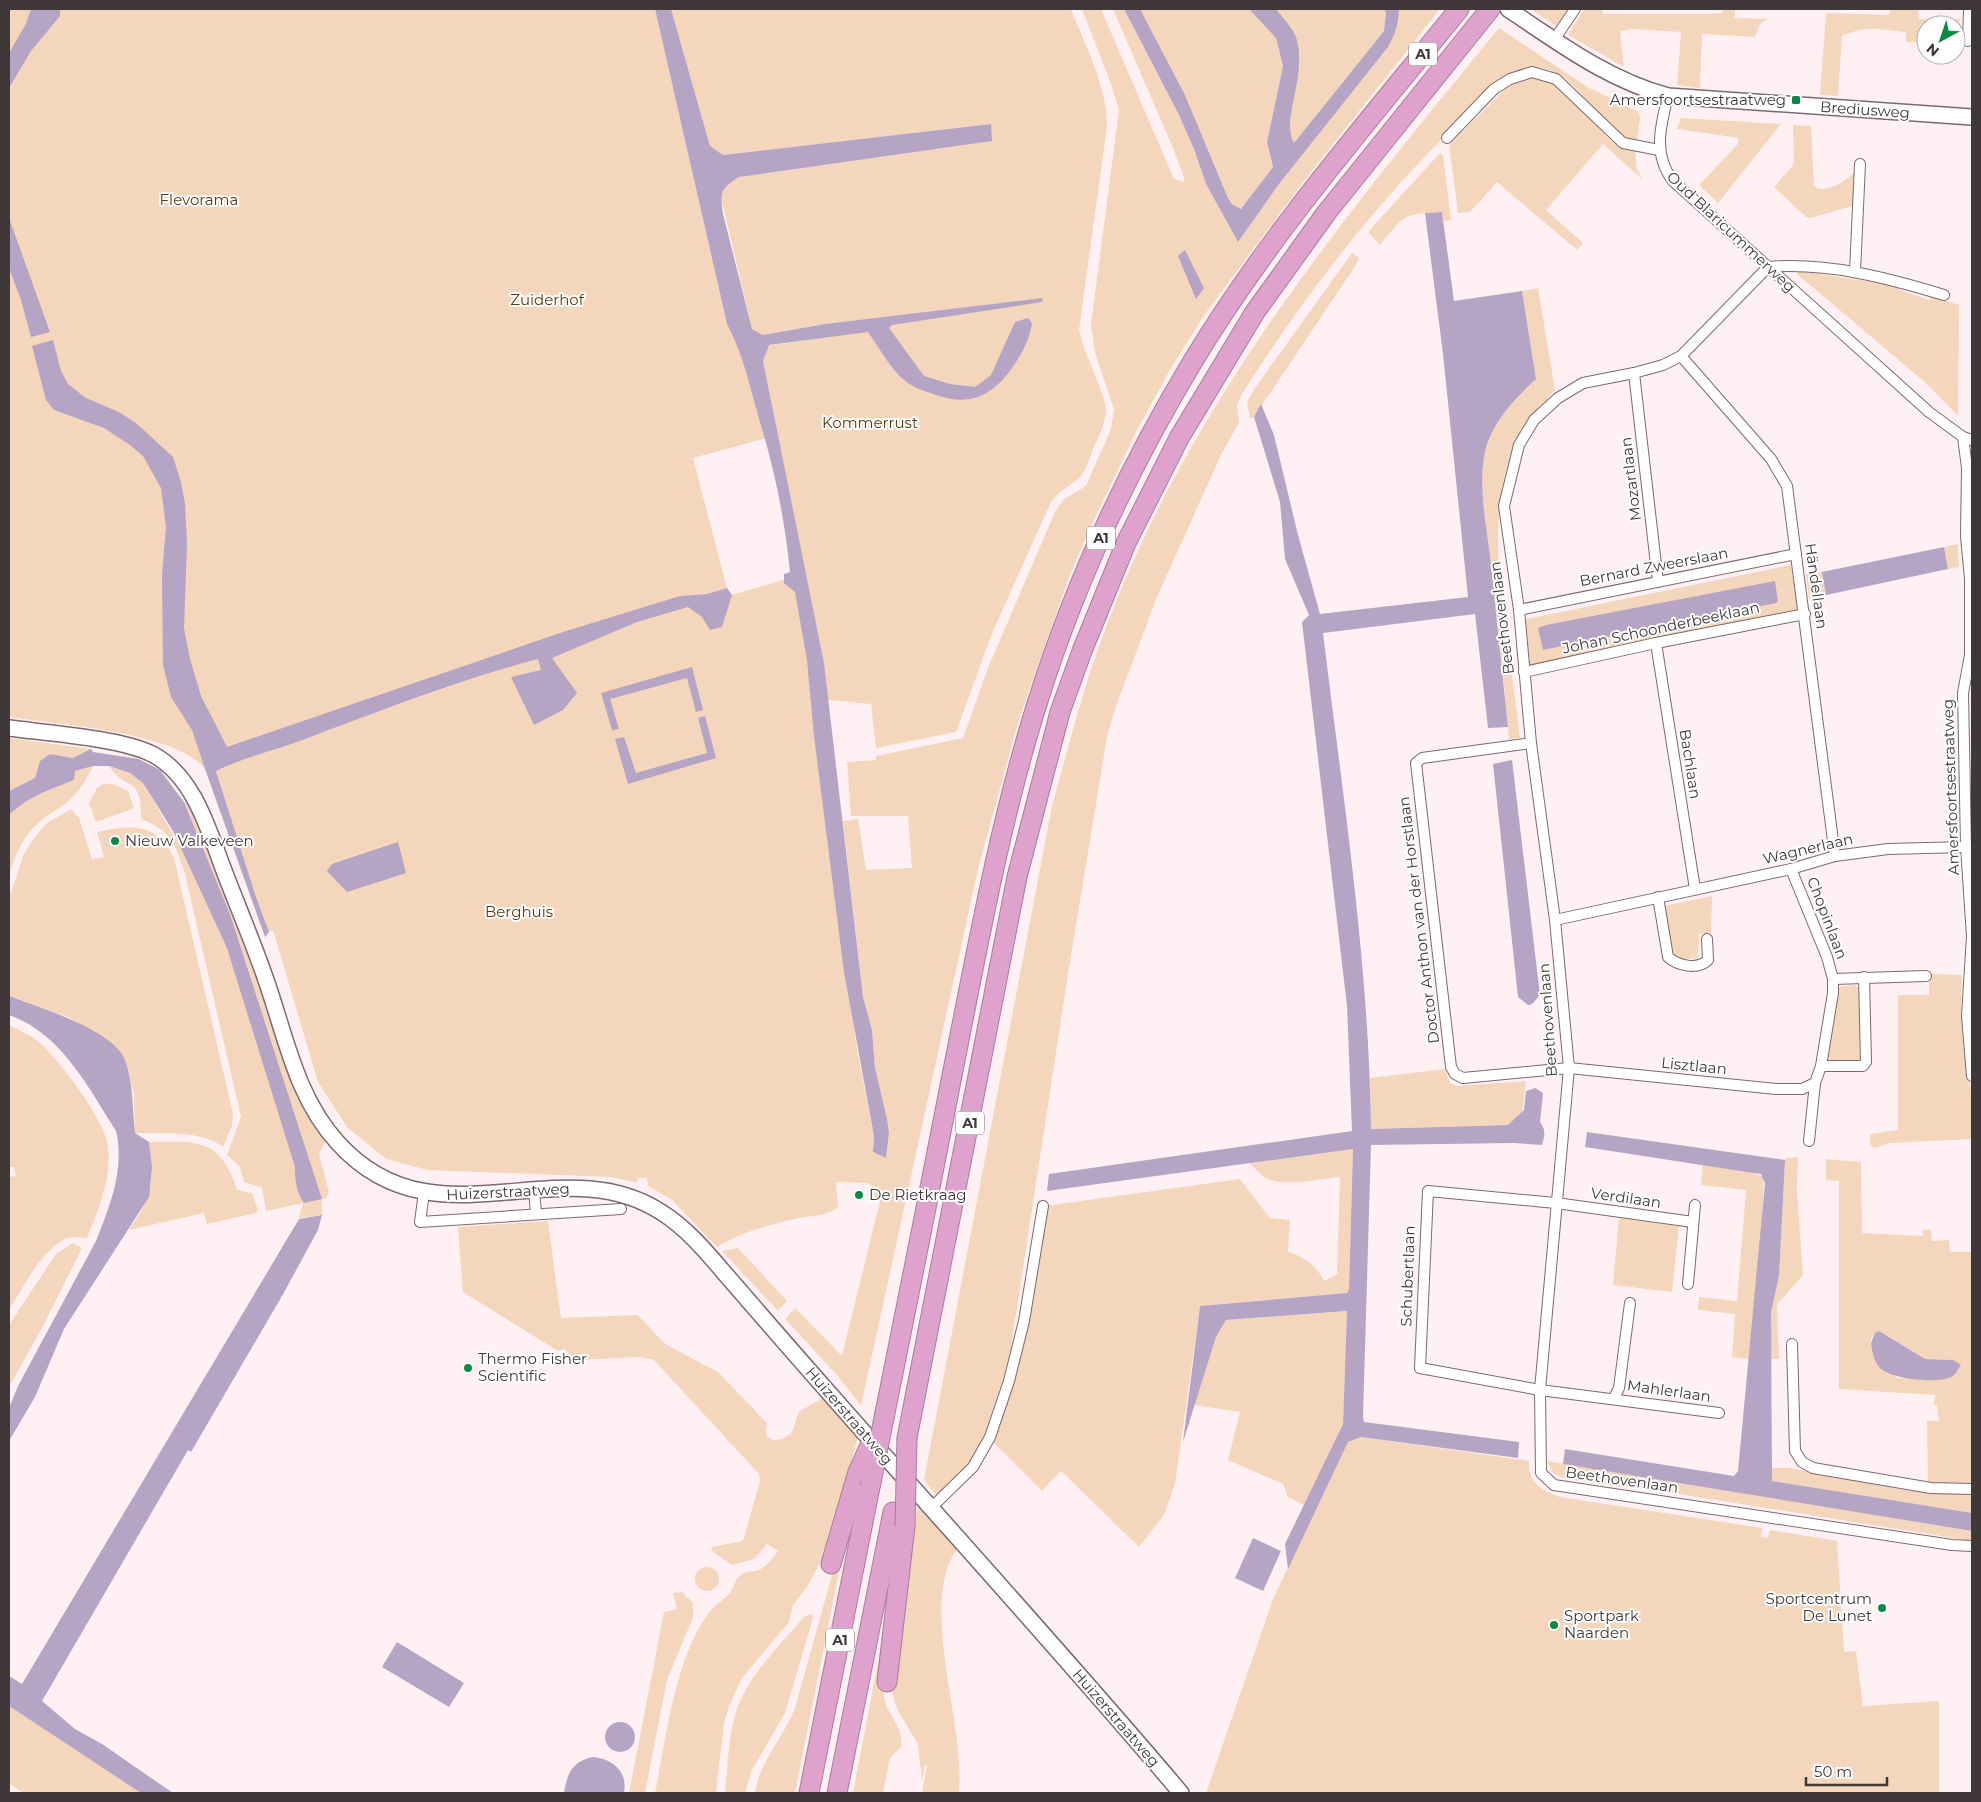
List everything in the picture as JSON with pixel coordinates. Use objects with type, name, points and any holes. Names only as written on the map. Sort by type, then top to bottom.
[{"type":"highway","name":"A1","points":[[810,1793],[993,873],[1036,706],[1080,588],[1128,483],[1198,353],[1260,261],[1308,197],[1460,9]]},
{"type":"highway","name":"A1","points":[[887,1682],[899,1519],[908,1438],[1016,877],[1060,712],[1082,651],[1126,543],[1175,446],[1255,312],[1327,212],[1490,9]]},
{"type":"highway","name":"A1","points":[[831,1564],[858,1472],[885,1413]]},
{"type":"highway","name":"A1","points":[[836,1793],[899,1519]]},
{"type":"street","points":[[1508,9],[1554,40],[1621,79],[1643,89],[1668,96]]},
{"type":"street","points":[[1554,40],[1575,9]]},
{"type":"street","points":[[1968,41],[1969,9]]},
{"type":"street","points":[[1447,138],[1494,89],[1510,79],[1532,72],[1556,79],[1623,143],[1659,150]]},
{"type":"street","name":"Brediusweg","points":[[1668,96],[1972,117]]},
{"type":"street","name":"Oud Blaricummerweg","points":[[1668,96],[1659,150],[1661,162],[1673,182],[1929,412],[1968,439]]},
{"type":"street","points":[[1855,272],[1860,164]]},
{"type":"street","points":[[1768,267],[1784,266],[1855,272],[1944,295]]},
{"type":"street","name":"Beethovenlaan","points":[[1768,267],[1680,356],[1663,365],[1634,373],[1583,382],[1558,398],[1534,420],[1519,445],[1504,506],[1519,610],[1531,743],[1555,920],[1569,1068],[1540,1390],[1541,1473],[1554,1485],[1952,1545],[1972,1546]]},
{"type":"street","name":"Händellaan","points":[[1680,356],[1771,459],[1787,486],[1835,856]]},
{"type":"street","name":"Mozartlaan","points":[[1634,373],[1658,582]]},
{"type":"street","name":"Amersfoortsestraatweg","points":[[1968,439],[1966,536],[1970,588],[1970,655],[1963,693],[1966,846],[1972,936],[1967,1016],[1972,1076]]},
{"type":"street","name":"Bernard Zweerslaan","points":[[1519,610],[1796,554]]},
{"type":"street","name":"Johan Schoonderbeeklaan","points":[[1524,672],[1656,643],[1805,614]]},
{"type":"street","name":"Bachlaan","points":[[1656,643],[1695,889]]},
{"type":"street","name":"Huizerstraatweg","points":[[9,728],[140,749],[169,765],[203,814],[265,979],[299,1082],[309,1101],[335,1140],[360,1163],[387,1179],[424,1192],[449,1196],[565,1188],[614,1192],[639,1200],[669,1217],[710,1257],[930,1509],[1096,1692],[1181,1793]]},
{"type":"street","name":"Doctor Anthon van der Horstlaan","points":[[1531,743],[1422,758],[1416,763],[1451,1067],[1455,1074],[1463,1078],[1569,1068]]},
{"type":"street","name":"Wagnerlaan","points":[[1555,920],[1791,869],[1835,856],[1888,849],[1966,846]]},
{"type":"street","name":"Chopinlaan","points":[[1791,869],[1827,956],[1833,979],[1833,994],[1821,1066],[1815,1083],[1809,1141]]},
{"type":"street","points":[[1658,897],[1668,957],[1675,963],[1698,966],[1705,964],[1708,960],[1707,939]]},
{"type":"street","name":"Chopinlaan","points":[[1833,979],[1926,976]]},
{"type":"street","points":[[1821,1066],[1863,1066],[1866,1062],[1864,977]]},
{"type":"street","name":"Lisztlaan","points":[[1569,1068],[1776,1089],[1802,1089],[1815,1083]]},
{"type":"street","points":[[534,1191],[536,1213]]},
{"type":"street","name":"Schubertlaan","points":[[1540,1390],[1420,1368],[1425,1206],[1428,1191],[1556,1203]]},
{"type":"street","name":"Huizerstraatweg","points":[[424,1192],[420,1222],[536,1213],[622,1209]]},
{"type":"street","name":"Verdilaan","points":[[1556,1203],[1693,1222]]},
{"type":"street","points":[[1688,1284],[1695,1205]]},
{"type":"street","points":[[930,1509],[973,1467],[990,1437],[1006,1389],[1024,1322],[1043,1206]]},
{"type":"street","name":"Mahlerlaan","points":[[1614,1398],[1619,1388],[1630,1303]]},
{"type":"street","points":[[1792,1344],[1795,1451],[1802,1462],[1813,1468],[1931,1488],[1972,1489]]},
{"type":"street","name":"Mahlerlaan","points":[[1540,1390],[1719,1413]]},
{"type":"green space","points":[[9,9],[655,9],[727,324],[738,345],[767,438],[693,458],[727,588],[707,594],[680,596],[674,607],[732,595],[800,575],[856,1044],[874,1136],[873,1152],[886,1158],[889,1133],[875,1068],[872,1030],[863,997],[843,821],[858,819],[866,870],[912,868],[908,816],[851,816],[847,762],[876,760],[876,756],[963,738],[988,668],[1055,512],[1064,499],[1086,486],[1111,429],[1114,409],[1095,353],[1091,325],[1119,110],[1110,81],[1082,9],[1101,9],[1174,179],[1184,182],[1184,177],[1173,148],[1113,9],[1124,9],[1179,115],[1194,149],[1206,184],[1238,242],[1279,184],[1388,47],[1399,20],[1399,9],[1440,9],[1307,177],[1205,314],[1171,368],[1137,430],[1069,577],[1019,719],[978,869],[861,1406],[837,1375],[785,1319],[795,1308],[842,1356],[880,1201],[874,1201],[875,1188],[868,1183],[836,1182],[838,1207],[833,1211],[821,1215],[796,1218],[762,1228],[743,1234],[717,1247],[672,1200],[648,1186],[647,1178],[637,1178],[638,1183],[611,1177],[428,1170],[386,1159],[347,1127],[318,1082],[273,930],[269,932],[255,894],[216,771],[224,766],[202,753],[205,769],[190,756],[169,746],[143,738],[84,727],[9,717]]},
{"type":"green space","name":"Kommerrust","points":[[671,9],[1071,9],[1089,51],[1103,96],[1107,126],[1079,330],[1106,406],[1106,413],[1101,432],[1082,474],[1051,502],[993,631],[956,732],[876,748],[871,704],[827,700],[824,663],[758,347],[889,328],[892,325],[1043,299],[825,324],[763,335],[752,329],[721,197],[723,189],[738,177],[991,141],[991,124],[723,155],[710,146]]},
{"type":"green space","points":[[1140,9],[1249,9],[1276,38],[1283,66],[1267,142],[1273,167],[1241,209],[1232,204],[1228,198],[1185,95]]},
{"type":"green space","points":[[1276,9],[1384,9],[1386,13],[1384,31],[1294,143],[1290,131],[1290,118],[1300,62],[1299,48],[1288,24]]},
{"type":"green space","points":[[1531,9],[1569,9],[1556,26]]},
{"type":"green space","points":[[1584,9],[1602,9],[1603,14],[1709,14],[1723,13],[1723,9],[1735,9],[1735,18],[1768,19],[1760,24],[1755,37],[1702,34],[1700,88],[1677,85],[1681,32],[1632,29],[1620,31],[1624,67],[1568,35]]},
{"type":"green space","points":[[1891,9],[1918,9],[1919,15],[1916,15],[1916,42],[1906,42],[1906,32],[1874,29],[1859,30],[1842,36],[1838,96],[1820,95],[1826,13],[1889,15]]},
{"type":"green space","points":[[1499,28],[1589,88],[1639,112],[1637,141],[1623,136],[1611,128],[1568,80],[1555,72],[1540,68],[1530,68],[1517,71],[1504,78],[1487,91],[1414,168],[1361,229],[1287,326],[1242,394],[1237,405],[1239,423],[1221,455],[1157,597],[1115,709],[1107,737],[1068,974],[1009,1360],[982,1442],[971,1462],[937,1496],[924,1480],[1052,806],[1082,699],[1103,636],[1138,551],[1179,470],[1225,392],[1275,316],[1328,242]]},
{"type":"green space","points":[[1535,77],[1556,84],[1611,141],[1621,148],[1635,151],[1637,169],[1643,180],[1603,144],[1546,210],[1583,243],[1577,250],[1497,182],[1470,212],[1458,213],[1449,145],[1505,89],[1517,82]]},
{"type":"green space","points":[[1681,118],[1781,124],[1718,203],[1699,185],[1737,145],[1739,138],[1677,129]]},
{"type":"green space","points":[[1793,125],[1811,126],[1814,186],[1819,189],[1831,188],[1858,171],[1859,204],[1811,218],[1806,217],[1774,187],[1792,167],[1794,162]]},
{"type":"green space","points":[[1440,153],[1443,155],[1451,220],[1444,221],[1442,212],[1411,215],[1400,222],[1380,245],[1368,232]]},
{"type":"green space","points":[[1352,253],[1359,258],[1354,268],[1254,417],[1250,419],[1247,402],[1255,388]]},
{"type":"green space","points":[[1800,271],[1899,286],[1900,290],[1929,300],[1932,296],[1959,305],[1958,416],[1927,384],[1797,274]]},
{"type":"green space","points":[[1538,288],[1555,390],[1525,427],[1512,452],[1503,485],[1499,519],[1498,556],[1501,594],[1520,738],[1509,739],[1482,479],[1484,456],[1491,434],[1511,404],[1536,379],[1522,291]]},
{"type":"green space","points":[[1958,544],[1959,567],[1948,569],[1944,547]]},
{"type":"green space","points":[[1791,565],[1798,611],[1529,665],[1521,620]],"holes":[[[1775,582],[1778,601],[1543,650],[1539,628]]]},
{"type":"green space","points":[[1822,572],[1826,595],[1809,598],[1806,574]]},
{"type":"green space","points":[[9,738],[91,749],[73,758],[50,754],[40,761],[35,778],[9,791]]},
{"type":"green space","points":[[93,766],[85,781],[74,795],[42,820],[25,837],[9,875],[9,815],[31,798],[73,780],[75,771]]},
{"type":"green space","points":[[109,766],[130,773],[143,783],[189,862],[227,947],[322,1199],[322,1215],[299,1218],[303,1203],[266,1211],[262,1188],[244,1182],[240,1167],[227,1155],[241,1117],[185,874],[171,840],[160,828],[141,819],[141,805],[136,790]]},
{"type":"green space","points":[[103,784],[113,784],[128,791],[134,808],[96,822],[89,803],[97,788]]},
{"type":"green space","points":[[189,800],[206,833],[275,1032],[319,1131],[326,1140],[319,1154],[329,1192],[326,1198],[322,1199],[230,914],[184,802]]},
{"type":"green space","points":[[71,809],[79,818],[92,859],[104,857],[97,832],[121,828],[142,829],[151,832],[167,846],[174,858],[233,1114],[232,1126],[223,1147],[215,1142],[193,1135],[135,1133],[134,1094],[125,1059],[70,1018],[9,996],[9,898],[24,854],[34,838],[47,823]]},
{"type":"green space","points":[[1712,896],[1711,934],[1699,933],[1698,958],[1677,960],[1673,957],[1664,906]]},
{"type":"green space","points":[[1929,974],[1962,975],[1961,1008],[1964,1050],[1972,1098],[1972,1139],[1890,1143],[1874,1148],[1870,1144],[1870,1134],[1898,1130],[1898,995],[1929,995]]},
{"type":"green space","points":[[1855,985],[1859,988],[1860,1061],[1826,1061],[1836,987]]},
{"type":"green space","points":[[9,1025],[39,1042],[69,1076],[99,1121],[108,1146],[109,1158],[104,1193],[87,1238],[68,1238],[50,1250],[34,1270],[9,1310],[9,1177],[16,1176],[14,1167],[9,1167]]},
{"type":"green space","points":[[1445,1069],[1450,1083],[1457,1086],[1526,1081],[1522,1114],[1508,1125],[1371,1129],[1370,1078]]},
{"type":"green space","points":[[149,1142],[181,1142],[205,1146],[223,1160],[237,1190],[252,1193],[258,1210],[256,1213],[207,1224],[204,1213],[129,1230],[143,1207],[150,1189]]},
{"type":"green space","points":[[1353,1149],[1349,1289],[1346,1293],[1200,1306],[1175,1484],[1164,1515],[1139,1547],[1061,1471],[1042,1491],[993,1442],[1012,1385],[1019,1355],[1045,1206],[1240,1179],[1270,1218],[1290,1220],[1288,1252],[1309,1262],[1324,1281],[1337,1274],[1340,1177],[1301,1182],[1281,1182],[1264,1177],[1249,1163]]},
{"type":"green space","points":[[1798,1157],[1797,1191],[1803,1275],[1777,1304],[1779,1359],[1771,1359],[1771,1312],[1779,1276],[1785,1160],[1786,1158]]},
{"type":"green space","points":[[1826,1159],[1861,1162],[1862,1233],[1923,1236],[1923,1230],[1931,1230],[1932,1241],[1949,1240],[1950,1252],[1972,1252],[1972,1483],[1948,1485],[1928,1482],[1927,1421],[1939,1421],[1937,1405],[1934,1405],[1935,1395],[1839,1389],[1839,1181],[1826,1180]],"holes":[[[1879,1331],[1925,1359],[1953,1360],[1941,1379],[1897,1378],[1881,1362],[1872,1349],[1871,1342],[1873,1336]]]},
{"type":"green space","points":[[1703,1165],[1753,1173],[1764,1177],[1762,1224],[1749,1359],[1732,1357],[1735,1314],[1698,1310],[1699,1297],[1737,1301],[1746,1190],[1701,1185]]},
{"type":"green space","points":[[1619,1218],[1679,1226],[1672,1292],[1613,1285]]},
{"type":"green space","points":[[548,1221],[561,1318],[638,1315],[665,1344],[718,1372],[767,1423],[766,1434],[769,1438],[779,1440],[789,1435],[793,1431],[800,1411],[825,1397],[859,1433],[830,1540],[819,1565],[807,1587],[793,1605],[789,1622],[742,1678],[729,1706],[724,1723],[716,1793],[655,1793],[674,1696],[689,1648],[712,1609],[729,1594],[741,1574],[763,1568],[778,1551],[767,1544],[754,1559],[732,1565],[713,1552],[711,1547],[743,1541],[760,1481],[759,1474],[654,1360],[640,1357],[577,1360],[570,1356],[565,1349],[558,1351],[463,1292],[458,1227]]},
{"type":"green space","points":[[73,1243],[82,1248],[42,1328],[9,1387],[9,1325],[56,1254]]},
{"type":"green space","points":[[738,1248],[787,1301],[778,1311],[722,1251]]},
{"type":"green space","points":[[1347,1311],[1343,1424],[1304,1505],[1288,1497],[1283,1484],[1228,1460],[1240,1412],[1194,1405],[1216,1337],[1226,1320]]},
{"type":"green space","name":"Sportpark Naarden","points":[[1361,1437],[1529,1461],[1531,1475],[1537,1485],[1547,1492],[1560,1497],[1762,1528],[1761,1537],[1768,1538],[1770,1530],[1837,1541],[1844,1652],[1856,1651],[1863,1706],[1939,1701],[1939,1793],[1206,1793],[1273,1599],[1348,1442]]},
{"type":"green space","points":[[1547,1461],[1972,1531],[1972,1541],[1673,1493],[1566,1479],[1553,1473]]},
{"type":"green space","points":[[1771,1468],[1790,1468],[1899,1489],[1948,1494],[1972,1492],[1972,1513],[1783,1484],[1772,1481]]},
{"type":"green space","points":[[919,1504],[958,1548],[947,1571],[942,1599],[942,1631],[956,1734],[959,1793],[922,1793],[927,1765],[925,1765],[922,1780],[918,1744],[898,1711],[891,1689],[906,1603],[911,1536]]},
{"type":"green space","points":[[848,1526],[795,1793],[755,1793],[762,1770],[795,1708],[844,1532]]},
{"type":"green space","points":[[707,1567],[716,1570],[719,1579],[716,1588],[707,1591],[698,1588],[695,1579],[698,1570]]},
{"type":"green space","points":[[682,1592],[693,1603],[693,1617],[667,1680],[645,1793],[629,1793],[664,1612],[677,1609],[673,1593]]},
{"type":"green space","points":[[890,1599],[883,1685],[888,1710],[900,1733],[901,1747],[890,1758],[883,1793],[853,1793]]},
{"type":"green space","points":[[812,1614],[813,1618],[785,1713],[752,1770],[745,1793],[725,1793],[732,1729],[737,1709],[743,1696],[758,1671],[776,1648],[805,1616]]},
{"type":"green space","points":[[9,1706],[141,1793],[23,1793],[9,1783]]},
{"type":"shaded area","points":[[31,9],[60,9],[60,16],[31,51],[9,88],[9,53],[26,24]]},
{"type":"shaded area","points":[[655,9],[671,9],[710,146],[723,155],[991,124],[992,141],[739,177],[728,185],[722,196],[723,214],[752,329],[763,335],[825,324],[1043,298],[1042,302],[892,325],[889,328],[924,376],[950,384],[975,387],[991,375],[1015,322],[1028,318],[1032,323],[1028,338],[1022,353],[1008,374],[990,391],[970,399],[947,398],[911,385],[892,368],[868,332],[769,345],[763,361],[824,663],[863,997],[872,1030],[875,1068],[889,1133],[886,1158],[873,1152],[874,1136],[844,972],[814,736],[807,660],[795,592],[784,583],[784,574],[790,572],[779,496],[746,372],[727,324]]},
{"type":"shaded area","points":[[1124,9],[1140,9],[1185,95],[1228,198],[1232,204],[1241,209],[1273,167],[1267,142],[1283,66],[1276,38],[1249,9],[1276,9],[1296,37],[1299,65],[1290,121],[1294,143],[1384,31],[1386,13],[1384,9],[1399,9],[1396,29],[1388,47],[1279,184],[1238,242],[1206,184],[1194,149],[1179,115]]},
{"type":"shaded area","points":[[1442,212],[1454,301],[1522,291],[1536,379],[1511,404],[1491,434],[1484,457],[1482,481],[1508,727],[1488,728],[1475,614],[1323,633],[1360,943],[1369,1067],[1371,1129],[1508,1125],[1524,1110],[1526,1091],[1535,1088],[1543,1093],[1540,1122],[1544,1135],[1542,1145],[1514,1143],[1371,1145],[1363,1417],[1364,1422],[1519,1442],[1518,1458],[1361,1437],[1348,1442],[1288,1569],[1285,1544],[1343,1424],[1347,1311],[1226,1320],[1216,1337],[1183,1442],[1200,1306],[1347,1293],[1349,1289],[1353,1149],[1047,1191],[1049,1174],[1352,1131],[1347,1006],[1302,622],[1309,615],[1285,559],[1280,502],[1254,417],[1261,404],[1274,435],[1298,535],[1320,614],[1468,597],[1443,354],[1425,213]]},
{"type":"shaded area","points":[[9,218],[50,332],[31,337],[21,300],[9,268]]},
{"type":"shaded area","points":[[1185,250],[1204,288],[1196,299],[1178,256]]},
{"type":"shaded area","points":[[53,340],[61,371],[68,384],[86,398],[119,412],[136,423],[173,457],[181,482],[185,504],[187,544],[184,628],[190,659],[201,696],[227,747],[563,632],[680,596],[707,594],[727,588],[732,595],[722,627],[710,630],[702,617],[688,607],[637,622],[552,658],[577,693],[563,710],[534,725],[511,677],[541,670],[538,659],[479,676],[421,696],[216,771],[269,932],[265,937],[192,730],[171,697],[163,665],[162,575],[166,527],[161,488],[143,456],[130,445],[104,428],[54,410],[46,400],[32,346]]},
{"type":"shaded area","points":[[1944,547],[1948,569],[1826,595],[1822,572]]},
{"type":"shaded area","points":[[1775,581],[1778,601],[1776,603],[1543,650],[1538,628],[1546,625]]},
{"type":"shaded area","points":[[692,667],[703,710],[696,712],[687,678],[610,699],[619,729],[612,730],[601,693]]},
{"type":"shaded area","points":[[705,716],[716,758],[628,784],[615,739],[624,737],[636,773],[707,753],[698,718]]},
{"type":"shaded area","points":[[91,749],[93,752],[139,759],[160,770],[184,802],[230,914],[322,1199],[304,1203],[299,1194],[295,1167],[227,948],[173,831],[143,783],[130,773],[109,766],[93,766],[75,771],[74,780],[31,799],[9,815],[9,791],[35,778],[40,761],[50,754],[73,758]]},
{"type":"shaded area","points":[[1512,760],[1540,995],[1532,1004],[1528,1005],[1518,997],[1493,764]]},
{"type":"shaded area","points":[[398,842],[406,873],[347,892],[327,871],[332,864]]},
{"type":"shaded area","points":[[9,996],[56,1013],[91,1029],[118,1049],[125,1060],[130,1078],[135,1133],[149,1142],[152,1168],[149,1197],[64,1329],[35,1397],[9,1441],[9,1408],[18,1386],[96,1241],[115,1187],[119,1159],[116,1131],[84,1080],[72,1063],[44,1035],[27,1023],[9,1015]]},
{"type":"shaded area","points":[[1587,1132],[1785,1160],[1779,1276],[1771,1312],[1772,1481],[1972,1513],[1972,1531],[1563,1464],[1565,1449],[1734,1476],[1738,1471],[1765,1183],[1761,1174],[1585,1147]]},
{"type":"shaded area","points":[[322,1215],[318,1230],[282,1296],[191,1452],[188,1450],[42,1701],[75,1729],[102,1744],[173,1793],[141,1793],[9,1706],[9,1676],[22,1684],[299,1219]]},
{"type":"shaded area","points":[[1879,1331],[1925,1359],[1953,1360],[1961,1365],[1953,1376],[1935,1380],[1903,1378],[1886,1372],[1876,1363],[1871,1346],[1875,1333]]},
{"type":"shaded area","points":[[1253,1538],[1281,1551],[1263,1591],[1235,1578]]},
{"type":"shaded area","points":[[397,1642],[464,1683],[449,1707],[382,1667]]},
{"type":"shaded area","points":[[620,1722],[631,1726],[635,1737],[631,1748],[620,1752],[609,1748],[605,1737],[609,1726]]},
{"type":"shaded area","points":[[593,1757],[607,1761],[617,1768],[624,1779],[624,1793],[564,1793],[569,1774],[575,1765]]},
{"type":"place","name":"Amersfoortsestraatweg","points":[[1796,100]]},
{"type":"place","name":"Nieuw Valkeveen","points":[[115,841]]},
{"type":"place","name":"De Rietkraag","points":[[859,1195]]},
{"type":"place","name":"Thermo Fisher Scientific","points":[[468,1368]]},
{"type":"place","name":"Sportcentrum De Lunet","points":[[1882,1608]]},
{"type":"place","name":"Sportpark Naarden","points":[[1554,1625]]},
{"type":"park label","name":"Flevorama","points":[[199,200]]},
{"type":"park label","name":"Zuiderhof","points":[[547,300]]},
{"type":"park label","name":"Berghuis","points":[[519,912]]}]
